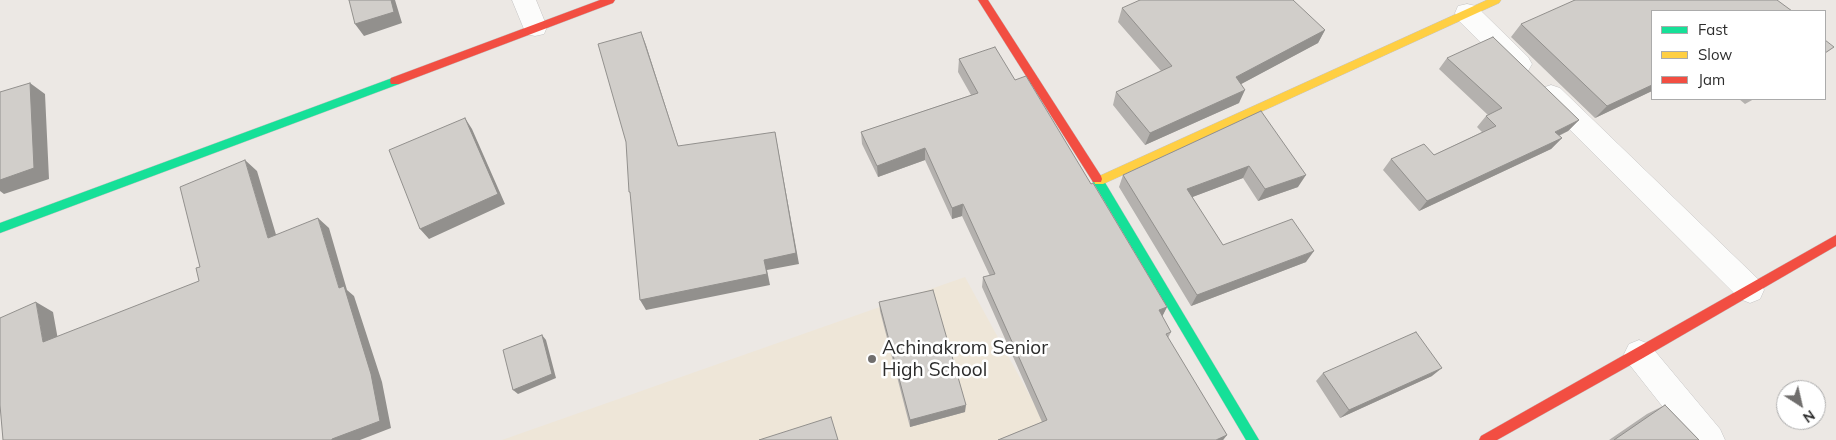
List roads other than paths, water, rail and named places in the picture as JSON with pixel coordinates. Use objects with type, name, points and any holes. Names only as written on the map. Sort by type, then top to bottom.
[{"type":"street","points":[[524,0],[535,27]]},
{"type":"street","points":[[0,228],[80,200],[610,0]]},
{"type":"street","points":[[983,0],[1099,182],[1253,440]]},
{"type":"street","points":[[1099,182],[1496,0]]},
{"type":"street","points":[[1466,13],[1750,290]]},
{"type":"street","points":[[1485,440],[1639,354],[1836,240]]},
{"type":"street","points":[[1639,354],[1709,440]]},
{"type":"place","name":"Achinakrom Senior High School","points":[[872,359]]}]
